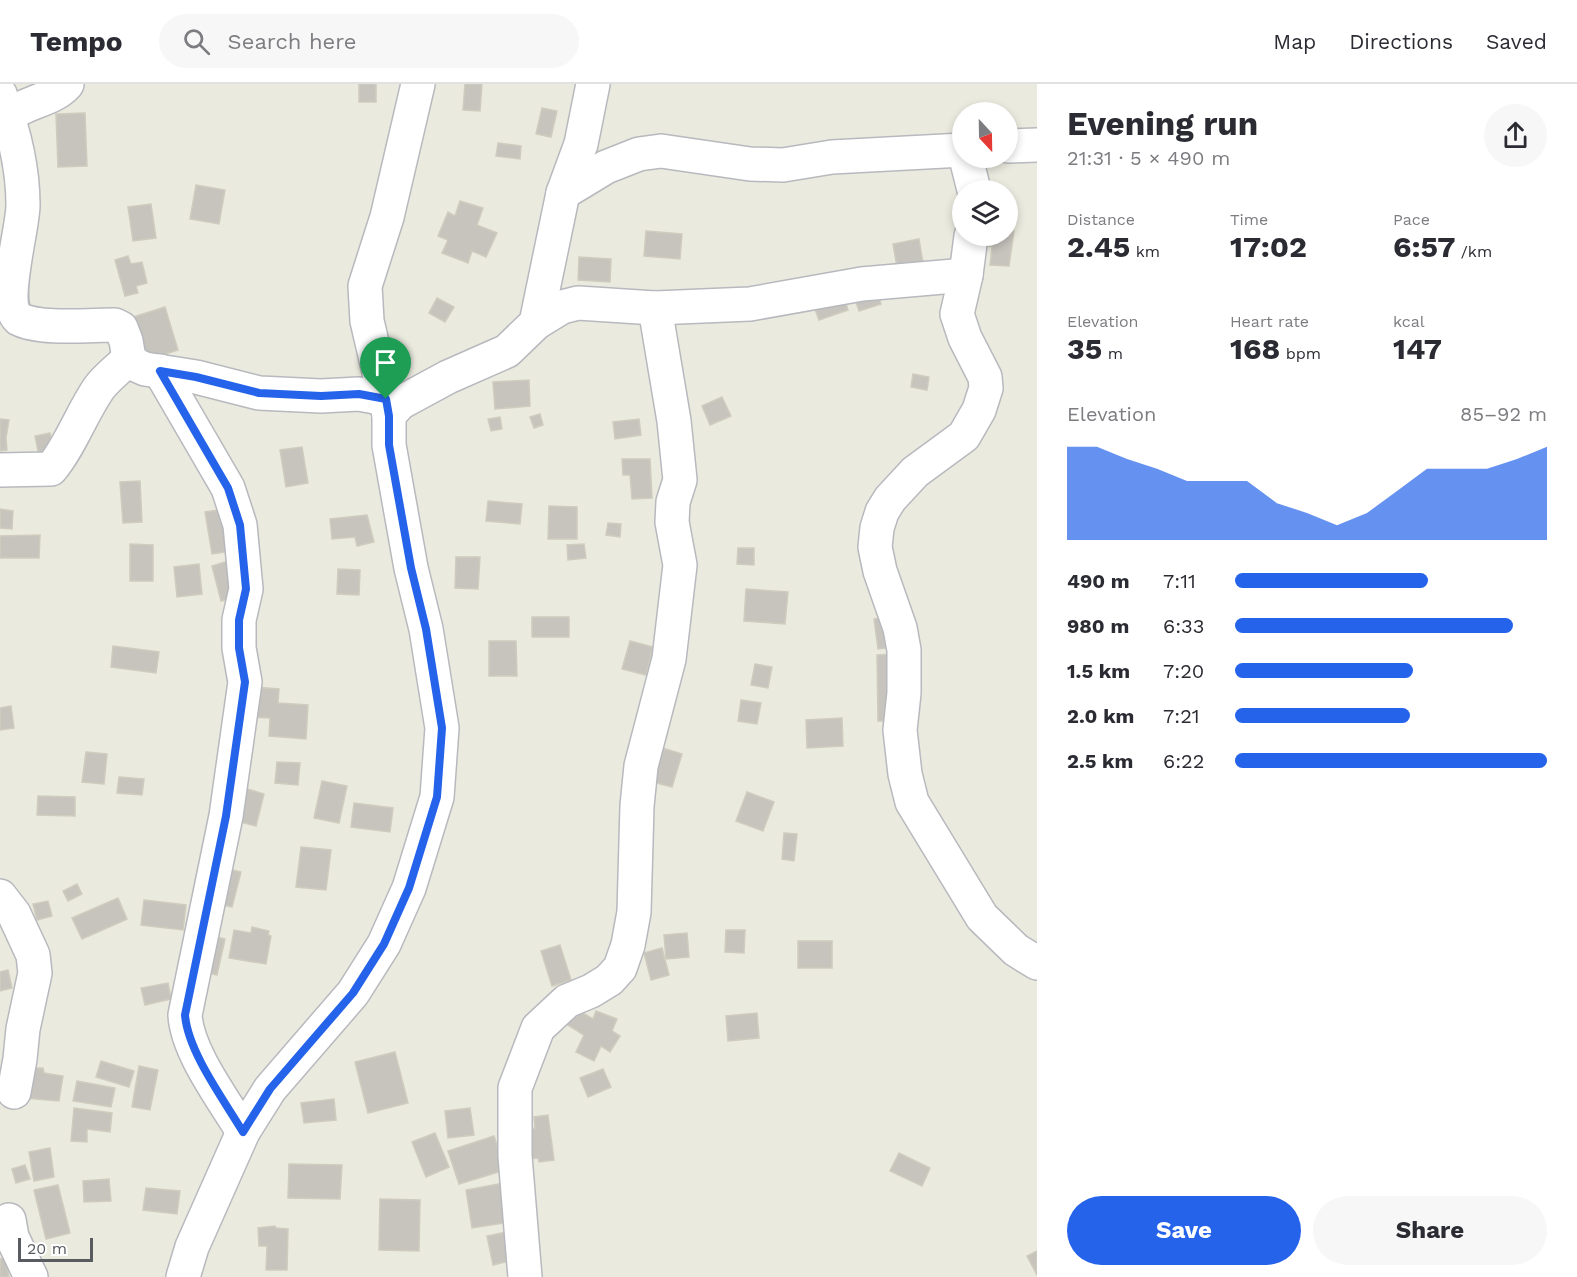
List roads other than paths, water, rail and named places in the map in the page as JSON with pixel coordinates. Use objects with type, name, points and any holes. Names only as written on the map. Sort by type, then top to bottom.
[{"type":"street","points":[[67,84],[61,90],[29,103],[4,105],[20,169],[23,207],[9,279],[8,303],[13,314],[19,319],[36,325],[115,325],[121,328],[129,358],[136,365],[259,393],[321,396],[359,394],[387,407],[400,404],[448,376],[507,351],[536,323],[562,307],[578,303],[655,308],[750,304],[862,284],[966,275]]},
{"type":"street","points":[[183,1277],[192,1247],[243,1132],[270,1089],[353,993],[384,944],[409,888],[437,797],[442,728],[426,629],[411,568],[389,445],[387,407],[367,321],[365,286],[387,217],[418,84]]},
{"type":"street","points":[[536,323],[563,193],[581,144],[593,84]]},
{"type":"street","points":[[1018,146],[1037,145]]},
{"type":"street","points":[[563,193],[606,167],[639,154],[661,151],[750,164],[783,165],[832,157],[952,151]]},
{"type":"street","points":[[970,246],[957,314],[965,338],[985,377],[986,388],[979,410],[964,436],[915,472],[890,499],[882,512],[875,547],[880,571],[900,628],[904,650],[904,693],[900,730],[905,774],[912,802],[982,917],[1016,950],[1037,963]]},
{"type":"street","points":[[525,1277],[515,1156],[516,1089],[538,1028],[567,1000],[591,991],[609,980],[620,968],[628,945],[634,912],[637,806],[641,766],[669,659],[680,565],[672,522],[680,480],[674,421],[655,308]]},
{"type":"street","points":[[0,470],[51,469],[64,453],[72,434],[100,386],[129,358]]},
{"type":"street","points":[[160,371],[228,488],[240,525],[246,589],[239,620],[239,648],[245,682],[226,816],[185,1015],[186,1028],[200,1060],[243,1132]]},
{"type":"street","points":[[0,896],[14,914],[33,955],[36,973],[23,1029],[14,1092]]},
{"type":"street","points":[[9,1220],[12,1237],[31,1277]]}]
